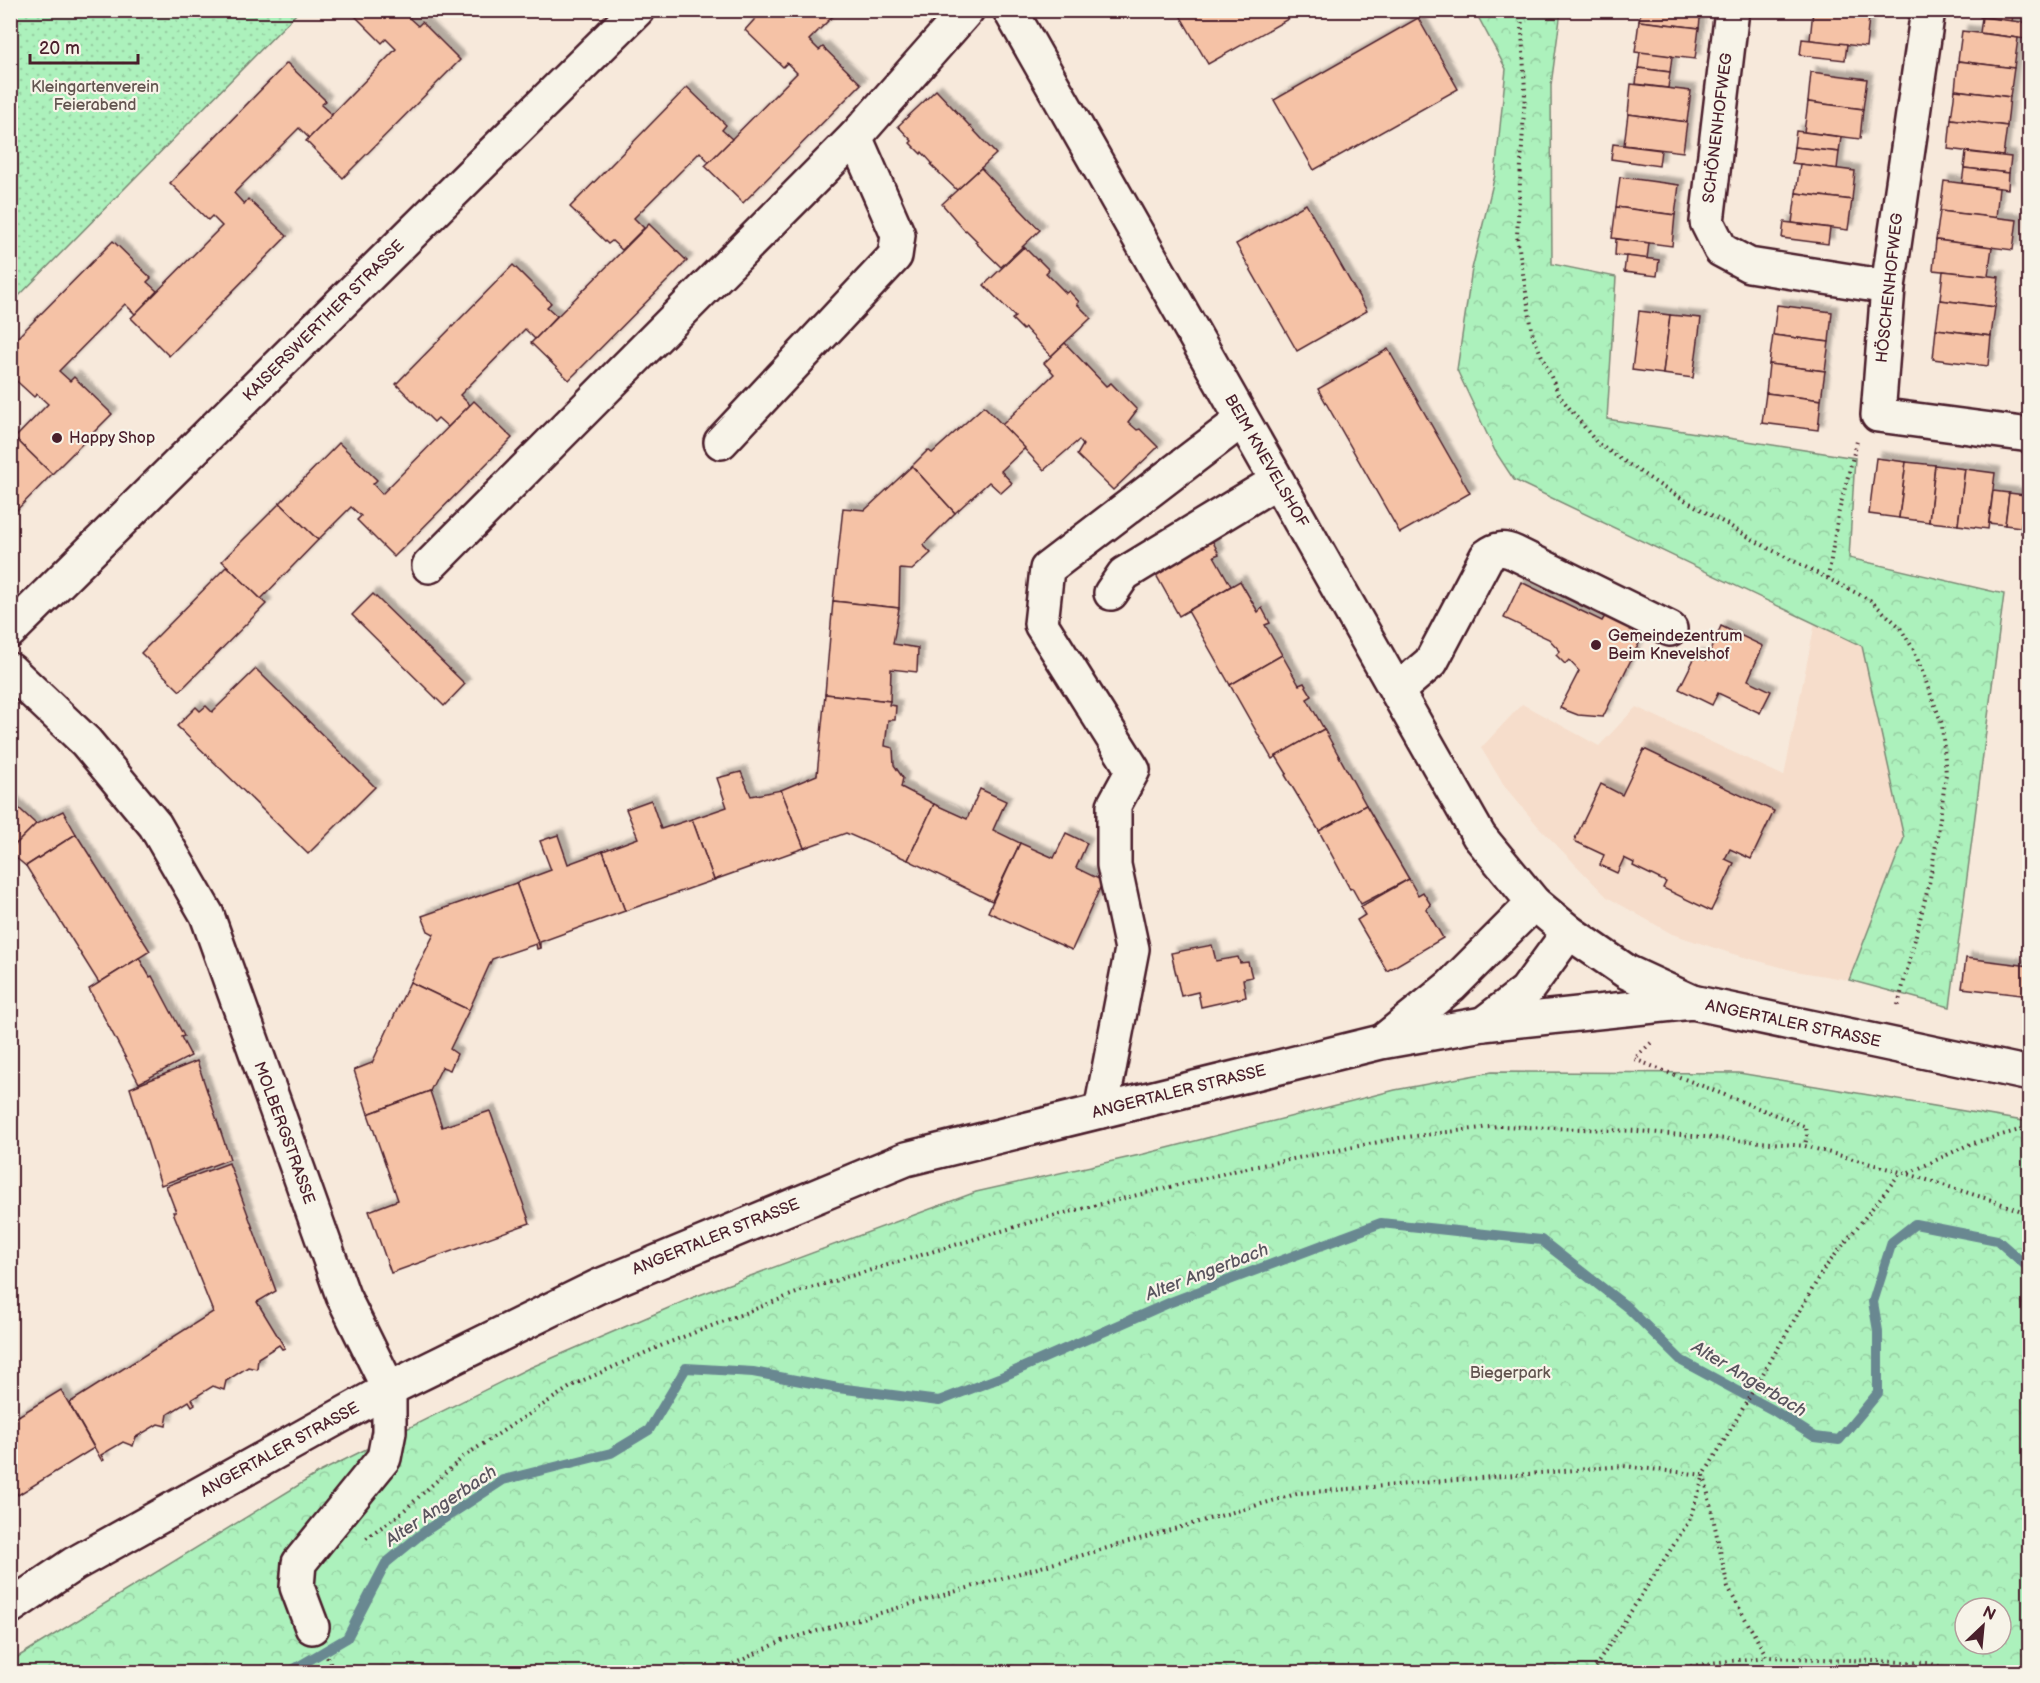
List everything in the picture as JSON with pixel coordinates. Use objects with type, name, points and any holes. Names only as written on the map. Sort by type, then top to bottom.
[{"type":"street","name":"KAISERSWERTHER STRASSE","points":[[10,631],[637,10]]},
{"type":"street","points":[[429,566],[855,137],[967,10]]},
{"type":"street","name":"BEIM KNEVELSHOF","points":[[1010,10],[1479,836],[1534,903],[1569,932],[1627,972],[1692,1002]]},
{"type":"street","name":"SCHÖNENHOFWEG","points":[[1732,10],[1707,222],[1721,250],[1749,266],[1888,287]]},
{"type":"street","name":"HÖSCHENHOFWEG","points":[[1878,415],[1888,287],[1928,10]]},
{"type":"street","points":[[722,442],[895,256],[898,235],[855,137]]},
{"type":"street","points":[[1878,415],[2030,435]]},
{"type":"street","points":[[1101,1111],[1132,948],[1114,866],[1114,805],[1133,770],[1041,624],[1047,568],[1242,420]]},
{"type":"street","points":[[1111,593],[1124,574],[1277,481]]},
{"type":"street","points":[[1397,691],[1431,662],[1487,556],[1498,549],[1506,549],[1515,553],[1670,629]]},
{"type":"street","name":"MOLBERGSTRASSE","points":[[10,670],[86,742],[155,825],[207,915],[343,1296],[389,1389],[389,1432],[384,1458],[299,1563],[297,1587],[312,1627]]},
{"type":"street","points":[[1381,1042],[1451,986],[1534,903]]},
{"type":"street","name":"ANGERTALER STRASSE","points":[[1483,1024],[1526,991],[1569,932]]},
{"type":"street","name":"ANGERTALER STRASSE","points":[[10,1607],[74,1564],[389,1389],[597,1287],[906,1159],[1381,1042],[1483,1024],[1692,1002],[2030,1074]]},
{"type":"path","points":[[1521,10],[1525,92],[1517,236],[1533,336],[1559,395],[1597,443],[1664,488],[1766,547],[1870,600],[1899,626],[1914,650],[1942,724],[1946,774],[1938,832],[1929,884],[1888,1045]]},
{"type":"path","points":[[1828,578],[1838,515],[1852,457],[1862,430],[1878,415]]},
{"type":"path","points":[[1692,1002],[1634,1059],[1806,1127],[1805,1146]]},
{"type":"path","points":[[363,1541],[400,1514],[463,1458],[575,1384],[666,1344],[804,1290],[1045,1218],[1242,1169],[1399,1138],[1498,1126],[1637,1131],[1805,1146],[1908,1174],[2030,1214]]},
{"type":"path","points":[[1908,1174],[1970,1144],[2030,1127]]},
{"type":"path","points":[[1592,1672],[1689,1521],[1704,1475],[1824,1269],[1901,1172]]},
{"type":"path","points":[[717,1672],[782,1641],[1300,1493],[1623,1466],[1704,1475]]},
{"type":"path","points":[[1704,1475],[1728,1588],[1767,1657]]},
{"type":"path","points":[[1655,1672],[1710,1662],[1767,1657],[1929,1663],[1956,1672]]},
{"type":"shaded area","points":[[1815,623],[1862,646],[1904,838],[1849,980],[1795,971],[1672,934],[1607,897],[1538,826],[1505,787],[1481,748],[1522,704],[1599,746],[1636,707],[1784,776]]},
{"type":"green space","name":"Kleingartenverein Feierabend","points":[[10,11],[299,11],[11,304]]},
{"type":"green space","points":[[1475,11],[1561,11],[1551,85],[1552,264],[1616,277],[1607,419],[1855,458],[1849,558],[2004,594],[1950,1007],[1849,980],[1904,838],[1862,646],[1514,480],[1495,451],[1457,370],[1472,269],[1495,175],[1506,69]]},
{"type":"green space","name":"Biegerpark","points":[[1492,1072],[1739,1073],[2029,1122],[2029,1672],[11,1672],[11,1661],[320,1472],[527,1369],[694,1297],[976,1192],[1144,1154],[1395,1090]]},
{"type":"building","points":[[349,10],[414,10],[408,17],[418,26],[422,22],[460,60],[343,178],[306,141],[396,49],[386,39],[382,43]]},
{"type":"building","points":[[763,10],[839,10],[809,40],[819,50],[823,47],[861,84],[743,203],[705,166],[797,73],[787,63],[783,67],[745,30]]},
{"type":"building","points":[[1177,10],[1304,10],[1208,64]]},
{"type":"building","points":[[1641,10],[1701,10],[1699,28],[1639,21]]},
{"type":"building","points":[[1813,10],[1869,17],[1866,47],[1810,40]]},
{"type":"building","points":[[1818,10],[1870,10],[1869,17]]},
{"type":"building","points":[[1981,10],[2014,10],[2012,21],[1980,17]]},
{"type":"building","points":[[1982,17],[2028,23],[2026,39],[1980,33]]},
{"type":"building","points":[[1418,18],[1458,89],[1314,170],[1274,100]]},
{"type":"building","points":[[1639,21],[1699,28],[1695,59],[1635,52]]},
{"type":"building","points":[[1962,31],[2018,38],[2014,68],[1958,61]]},
{"type":"building","points":[[1802,39],[1847,44],[1845,60],[1800,55]]},
{"type":"building","points":[[1640,52],[1672,56],[1670,72],[1638,68]]},
{"type":"building","points":[[1958,61],[2014,68],[2010,97],[1955,90]]},
{"type":"building","points":[[287,63],[326,101],[321,105],[332,115],[309,138],[299,128],[234,193],[244,204],[248,199],[287,236],[169,356],[131,318],[222,226],[212,216],[208,220],[170,183]]},
{"type":"building","points":[[1638,68],[1670,72],[1668,88],[1636,84]]},
{"type":"building","points":[[1811,72],[1867,79],[1863,109],[1808,102]]},
{"type":"building","points":[[1631,84],[1691,91],[1687,122],[1628,114]]},
{"type":"building","points":[[687,87],[726,125],[722,130],[732,139],[709,162],[700,152],[634,218],[644,228],[622,250],[612,241],[608,244],[570,207]]},
{"type":"building","points":[[936,90],[996,154],[957,190],[931,165],[932,163],[922,152],[921,154],[910,143],[912,141],[898,126]]},
{"type":"building","points":[[1955,90],[2010,97],[2007,126],[1951,119]]},
{"type":"building","points":[[1808,102],[1863,109],[1860,139],[1804,132]]},
{"type":"building","points":[[1628,114],[1687,122],[1683,152],[1624,145]]},
{"type":"building","points":[[1951,119],[2007,126],[2003,156],[1948,149]]},
{"type":"building","points":[[1796,131],[1841,137],[1839,152],[1794,147]]},
{"type":"building","points":[[1613,144],[1661,150],[1659,166],[1611,159]]},
{"type":"building","points":[[1794,147],[1839,152],[1837,169],[1792,163]]},
{"type":"building","points":[[1966,152],[2011,157],[2009,173],[1964,168]]},
{"type":"building","points":[[1800,164],[1855,171],[1852,200],[1796,193]]},
{"type":"building","points":[[981,168],[1040,230],[1001,267],[975,242],[977,241],[965,231],[942,204]]},
{"type":"building","points":[[1964,168],[2009,173],[2008,189],[1962,183]]},
{"type":"building","points":[[1620,177],[1679,185],[1675,215],[1616,207]]},
{"type":"building","points":[[1944,181],[1999,188],[1996,218],[1940,211]]},
{"type":"building","points":[[1796,193],[1852,200],[1848,230],[1792,223]]},
{"type":"building","points":[[1306,204],[1367,311],[1297,351],[1236,244]]},
{"type":"building","points":[[1616,207],[1675,215],[1672,246],[1612,238]]},
{"type":"building","points":[[1940,211],[2017,220],[2013,250],[1936,240]]},
{"type":"building","points":[[1784,222],[1830,228],[1828,244],[1782,238]]},
{"type":"building","points":[[649,224],[687,261],[569,380],[531,343]]},
{"type":"building","points":[[1616,239],[1649,243],[1647,259],[1615,255]]},
{"type":"building","points":[[1936,240],[1992,247],[1988,276],[1933,270]]},
{"type":"building","points":[[113,241],[151,278],[147,282],[157,291],[135,314],[125,304],[59,371],[70,381],[74,377],[112,414],[52,474],[15,438],[48,404],[37,394],[34,397],[10,375],[10,345]]},
{"type":"building","points":[[1024,247],[1049,270],[1046,273],[1066,293],[1069,291],[1079,302],[1077,304],[1091,318],[1051,356],[1025,328],[1023,330],[1012,319],[1015,317],[984,285]]},
{"type":"building","points":[[1626,256],[1659,260],[1657,276],[1624,272]]},
{"type":"building","points":[[513,265],[551,303],[547,307],[557,316],[535,339],[525,329],[460,395],[470,405],[448,427],[438,418],[434,422],[396,384]]},
{"type":"building","points":[[1943,271],[1999,277],[1995,307],[1940,300]]},
{"type":"building","points":[[1940,300],[1995,307],[1991,336],[1936,329]]},
{"type":"building","points":[[1777,305],[1832,312],[1829,342],[1773,335]]},
{"type":"building","points":[[1639,311],[1670,315],[1663,374],[1632,370]]},
{"type":"building","points":[[1670,315],[1701,318],[1693,378],[1663,374]]},
{"type":"building","points":[[1936,329],[1991,336],[1988,366],[1933,359]]},
{"type":"building","points":[[1773,335],[1829,342],[1825,371],[1769,364]]},
{"type":"building","points":[[1065,343],[1106,386],[1111,383],[1137,410],[1128,422],[1137,430],[1140,429],[1158,447],[1113,490],[1077,455],[1083,445],[1079,440],[1044,470],[1002,425],[1054,374],[1044,363]]},
{"type":"building","points":[[1388,349],[1470,493],[1400,533],[1318,389]]},
{"type":"building","points":[[1769,364],[1825,371],[1821,400],[1766,393]]},
{"type":"building","points":[[1766,393],[1821,400],[1818,430],[1762,423]]},
{"type":"building","points":[[474,401],[512,438],[394,557],[357,520],[361,516],[351,507],[318,540],[280,503],[339,443],[377,480],[373,484],[382,494]]},
{"type":"building","points":[[984,406],[1025,448],[1001,471],[1012,483],[1001,493],[989,482],[955,513],[912,466],[928,450],[932,453]]},
{"type":"building","points":[[15,438],[52,474],[10,517],[10,442]]},
{"type":"building","points":[[1876,458],[1906,462],[1899,518],[1869,514]]},
{"type":"building","points":[[1906,462],[1935,465],[1929,522],[1899,518]]},
{"type":"building","points":[[1935,465],[1965,469],[1958,525],[1929,522]]},
{"type":"building","points":[[912,466],[955,513],[923,545],[931,553],[912,570],[900,569],[899,608],[833,601],[843,508],[865,510]]},
{"type":"building","points":[[1965,469],[1995,473],[1988,529],[1958,525]]},
{"type":"building","points":[[2027,477],[2030,477],[2030,534],[2021,533]]},
{"type":"building","points":[[1993,491],[2009,493],[2005,525],[1989,523]]},
{"type":"building","points":[[2009,493],[2025,495],[2021,527],[2005,525]]},
{"type":"building","points":[[280,503],[318,540],[261,599],[222,561]]},
{"type":"building","points":[[1212,540],[1219,554],[1214,556],[1231,586],[1179,616],[1155,573]]},
{"type":"building","points":[[227,566],[266,604],[180,691],[141,653]]},
{"type":"building","points":[[1240,581],[1258,612],[1262,608],[1270,623],[1265,625],[1282,655],[1230,685],[1188,611]]},
{"type":"building","name":"Gemeindezentrum Beim Knevelshof","points":[[1521,582],[1602,621],[1607,613],[1645,631],[1603,717],[1578,715],[1560,708],[1579,671],[1569,660],[1565,664],[1556,655],[1560,651],[1549,639],[1504,618]]},
{"type":"building","points":[[373,594],[465,684],[444,706],[352,615]]},
{"type":"building","points":[[833,601],[899,608],[893,644],[918,648],[917,672],[891,669],[890,701],[825,694]]},
{"type":"building","points":[[1721,626],[1763,646],[1748,680],[1771,691],[1760,713],[1718,693],[1712,705],[1679,689],[1696,655],[1706,660]]},
{"type":"building","points":[[1282,655],[1299,685],[1304,683],[1312,696],[1307,699],[1324,729],[1272,759],[1230,685]]},
{"type":"building","points":[[256,669],[375,787],[308,854],[177,726],[196,707],[200,711],[206,706],[212,712]]},
{"type":"building","points":[[825,694],[890,701],[889,705],[896,706],[895,720],[888,720],[885,746],[893,748],[894,765],[903,778],[901,787],[934,804],[908,860],[846,833],[804,848],[781,790],[817,775]]},
{"type":"building","points":[[1324,729],[1366,805],[1319,831],[1276,756]]},
{"type":"building","points":[[1644,749],[1774,811],[1751,859],[1730,849],[1725,859],[1734,863],[1711,911],[1663,888],[1666,882],[1633,866],[1634,863],[1624,858],[1617,873],[1600,865],[1604,855],[1574,841],[1601,784],[1622,795]]},
{"type":"building","points":[[741,772],[751,796],[781,790],[804,848],[714,880],[692,819],[727,807],[717,778]]},
{"type":"building","points":[[980,789],[1006,801],[993,830],[1020,843],[992,901],[908,860],[934,804],[967,819]]},
{"type":"building","points":[[10,800],[36,824],[10,850]]},
{"type":"building","points":[[651,800],[661,829],[692,819],[714,880],[625,911],[603,851],[638,838],[626,809]]},
{"type":"building","points":[[1366,805],[1409,879],[1361,904],[1352,888],[1350,889],[1319,831]]},
{"type":"building","points":[[63,811],[76,834],[26,866],[10,853],[10,850],[36,824]]},
{"type":"building","points":[[1066,833],[1087,843],[1076,868],[1103,881],[1072,950],[988,912],[1020,843],[1054,858]]},
{"type":"building","points":[[76,834],[150,951],[99,983],[26,866]]},
{"type":"building","points":[[558,835],[568,864],[603,851],[625,911],[540,942],[540,948],[516,883],[551,870],[540,841]]},
{"type":"building","points":[[1409,879],[1418,895],[1423,892],[1431,905],[1426,909],[1443,938],[1387,971],[1357,920],[1365,915],[1360,907]]},
{"type":"building","points":[[516,883],[540,948],[537,949],[536,944],[492,959],[469,1010],[410,982],[434,934],[428,931],[422,916]]},
{"type":"building","points":[[1212,945],[1216,961],[1238,957],[1240,963],[1248,962],[1252,977],[1243,979],[1246,997],[1201,1007],[1198,992],[1181,996],[1171,953]]},
{"type":"building","points":[[139,958],[150,977],[152,976],[184,1036],[181,1037],[191,1056],[139,1083],[89,989]]},
{"type":"building","points":[[1966,958],[2030,966],[2030,996],[1962,988]]},
{"type":"building","points":[[410,982],[469,1010],[450,1049],[457,1054],[450,1070],[442,1067],[430,1091],[368,1114],[354,1070],[372,1063]]},
{"type":"building","points":[[197,1061],[230,1159],[161,1185],[130,1088]]},
{"type":"building","points":[[430,1091],[442,1127],[490,1111],[530,1223],[391,1273],[369,1211],[398,1200],[368,1114]]},
{"type":"building","points":[[229,1163],[276,1291],[257,1302],[285,1348],[282,1349],[279,1345],[258,1358],[257,1369],[248,1367],[226,1381],[224,1390],[213,1386],[192,1399],[195,1404],[192,1406],[189,1401],[168,1414],[166,1426],[158,1424],[136,1437],[133,1446],[123,1442],[101,1455],[104,1460],[102,1461],[69,1403],[213,1312],[173,1212],[176,1212],[166,1186]]},
{"type":"building","points":[[61,1390],[94,1448],[18,1495],[10,1483],[10,1421]]},
{"type":"waterway","name":"Alter Angerbach","points":[[289,1672],[347,1638],[386,1563],[425,1531],[503,1480],[611,1453],[649,1430],[686,1368],[753,1372],[838,1388],[939,1401],[999,1378],[1171,1302],[1381,1223],[1541,1240],[1627,1307],[1682,1361],[1773,1410],[1815,1437],[1839,1440],[1878,1393],[1878,1331],[1873,1302],[1892,1242],[1915,1224],[1997,1240],[2030,1269]]},
{"type":"place","name":"Happy Shop","points":[[57,438]]},
{"type":"place","name":"Gemeindezentrum Beim Knevelshof","points":[[1596,645]]}]
